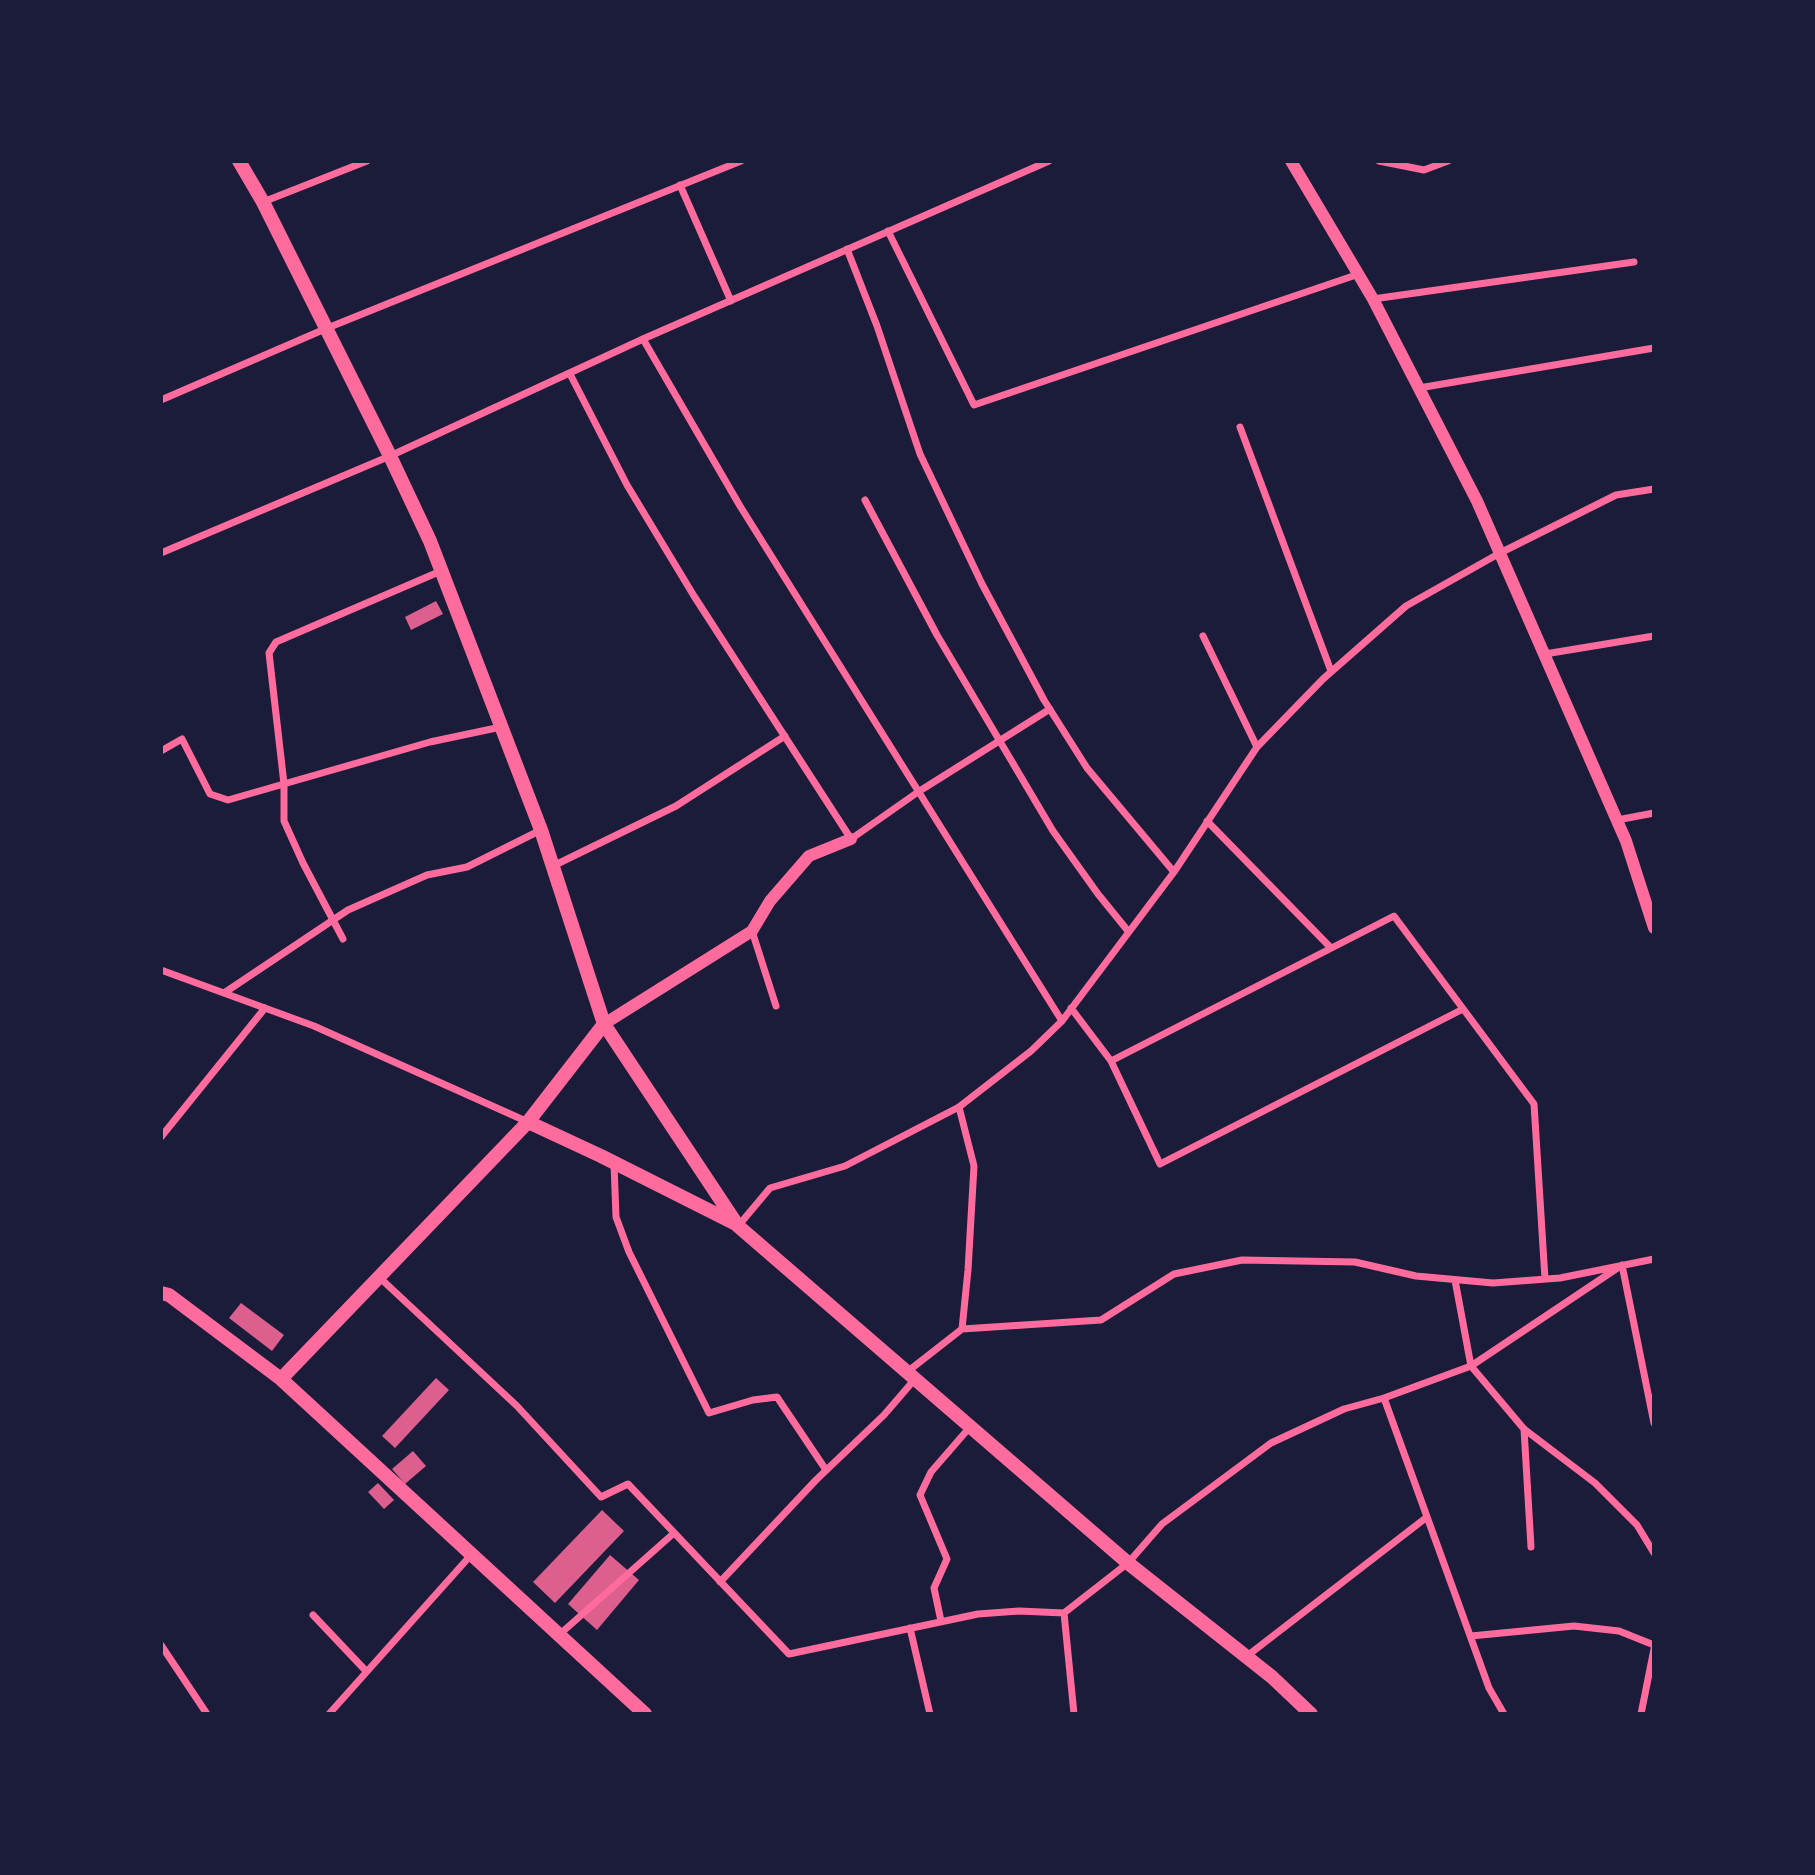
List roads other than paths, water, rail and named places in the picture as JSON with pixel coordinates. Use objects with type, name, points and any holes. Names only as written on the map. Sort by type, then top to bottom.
[{"type":"main road","points":[[239,161],[263,202],[430,541],[541,830],[604,1024],[738,1226]]},
{"type":"main road","points":[[281,1379],[528,1122],[604,1024]]},
{"type":"main road","points":[[528,1122],[738,1226],[1128,1563],[1272,1677],[1311,1714]]},
{"type":"main road","points":[[161,1293],[169,1295],[281,1379],[645,1714]]},
{"type":"street","points":[[263,202],[367,161]]},
{"type":"street","points":[[161,400],[325,328],[741,161]]},
{"type":"street","points":[[161,553],[390,456],[643,339],[1049,161]]},
{"type":"street","points":[[1291,161],[1373,299],[1477,501],[1617,820],[1654,928]]},
{"type":"street","points":[[1379,161],[1424,170],[1448,161]]},
{"type":"street","points":[[680,185],[732,301]]},
{"type":"street","points":[[888,231],[974,405],[1359,274]]},
{"type":"street","points":[[847,249],[877,326],[920,454],[982,584],[1050,709],[1087,768],[1174,872]]},
{"type":"street","points":[[1373,299],[1634,262]]},
{"type":"street","points":[[643,339],[740,506],[1062,1021]]},
{"type":"street","points":[[1419,388],[1654,348]]},
{"type":"street","points":[[570,374],[627,485],[694,596],[851,839]]},
{"type":"street","points":[[1240,427],[1331,671]]},
{"type":"street","points":[[738,1226],[770,1188],[845,1166],[959,1107],[1031,1051],[1072,1009],[1174,872],[1257,747],[1331,671],[1406,606],[1500,553],[1616,495],[1654,489]]},
{"type":"street","points":[[865,500],[937,635],[1060,842],[1128,931]]},
{"type":"street","points":[[343,939],[284,821],[284,784],[269,653],[276,642],[441,571]]},
{"type":"street","points":[[1203,636],[1257,747]]},
{"type":"street","points":[[1545,654],[1654,636]]},
{"type":"street","points":[[604,1024],[752,931],[770,901],[809,856],[851,839],[918,792],[1050,709]]},
{"type":"street","points":[[161,751],[182,739],[210,794],[228,800],[430,742],[501,727]]},
{"type":"street","points":[[552,866],[676,806],[785,736]]},
{"type":"street","points":[[1617,820],[1654,813]]},
{"type":"street","points":[[1208,821],[1331,948]]},
{"type":"street","points":[[224,993],[348,910],[428,875],[467,867],[541,830]]},
{"type":"street","points":[[1111,1061],[1394,916],[1534,1104],[1545,1279]]},
{"type":"street","points":[[752,931],[776,1006]]},
{"type":"street","points":[[161,970],[314,1026],[528,1122]]},
{"type":"street","points":[[161,1138],[265,1008]]},
{"type":"street","points":[[1072,1009],[1111,1061],[1160,1164],[1463,1009]]},
{"type":"street","points":[[959,1107],[974,1166],[962,1329]]},
{"type":"street","points":[[614,1163],[617,1217],[629,1252],[709,1413],[752,1400],[777,1397],[826,1470]]},
{"type":"street","points":[[720,1582],[826,1470],[884,1415],[911,1376],[962,1329],[1101,1320],[1174,1274],[1241,1260],[1355,1262],[1416,1276],[1493,1283],[1545,1279],[1654,1259]]},
{"type":"street","points":[[379,1278],[517,1406],[601,1497],[628,1483],[789,1654],[978,1614],[1019,1611],[1064,1613],[1128,1563],[1162,1524],[1271,1443],[1344,1409],[1384,1398],[1471,1366],[1622,1265]]},
{"type":"street","points":[[1622,1265],[1654,1423]]},
{"type":"street","points":[[1455,1280],[1471,1366],[1524,1429],[1595,1483],[1637,1525],[1654,1553]]},
{"type":"street","points":[[1384,1398],[1489,1688],[1504,1714]]},
{"type":"street","points":[[942,1621],[934,1588],[947,1559],[920,1495],[931,1472],[970,1427]]},
{"type":"street","points":[[1524,1429],[1531,1546]]},
{"type":"street","points":[[1246,1657],[1427,1517]]},
{"type":"street","points":[[561,1634],[674,1533]]},
{"type":"street","points":[[329,1714],[471,1555]]},
{"type":"street","points":[[1064,1613],[1073,1714]]},
{"type":"street","points":[[313,1615],[366,1671]]},
{"type":"street","points":[[1471,1636],[1574,1626],[1619,1631],[1654,1647],[1641,1714]]},
{"type":"street","points":[[910,1628],[930,1714]]},
{"type":"street","points":[[161,1645],[207,1714]]}]
